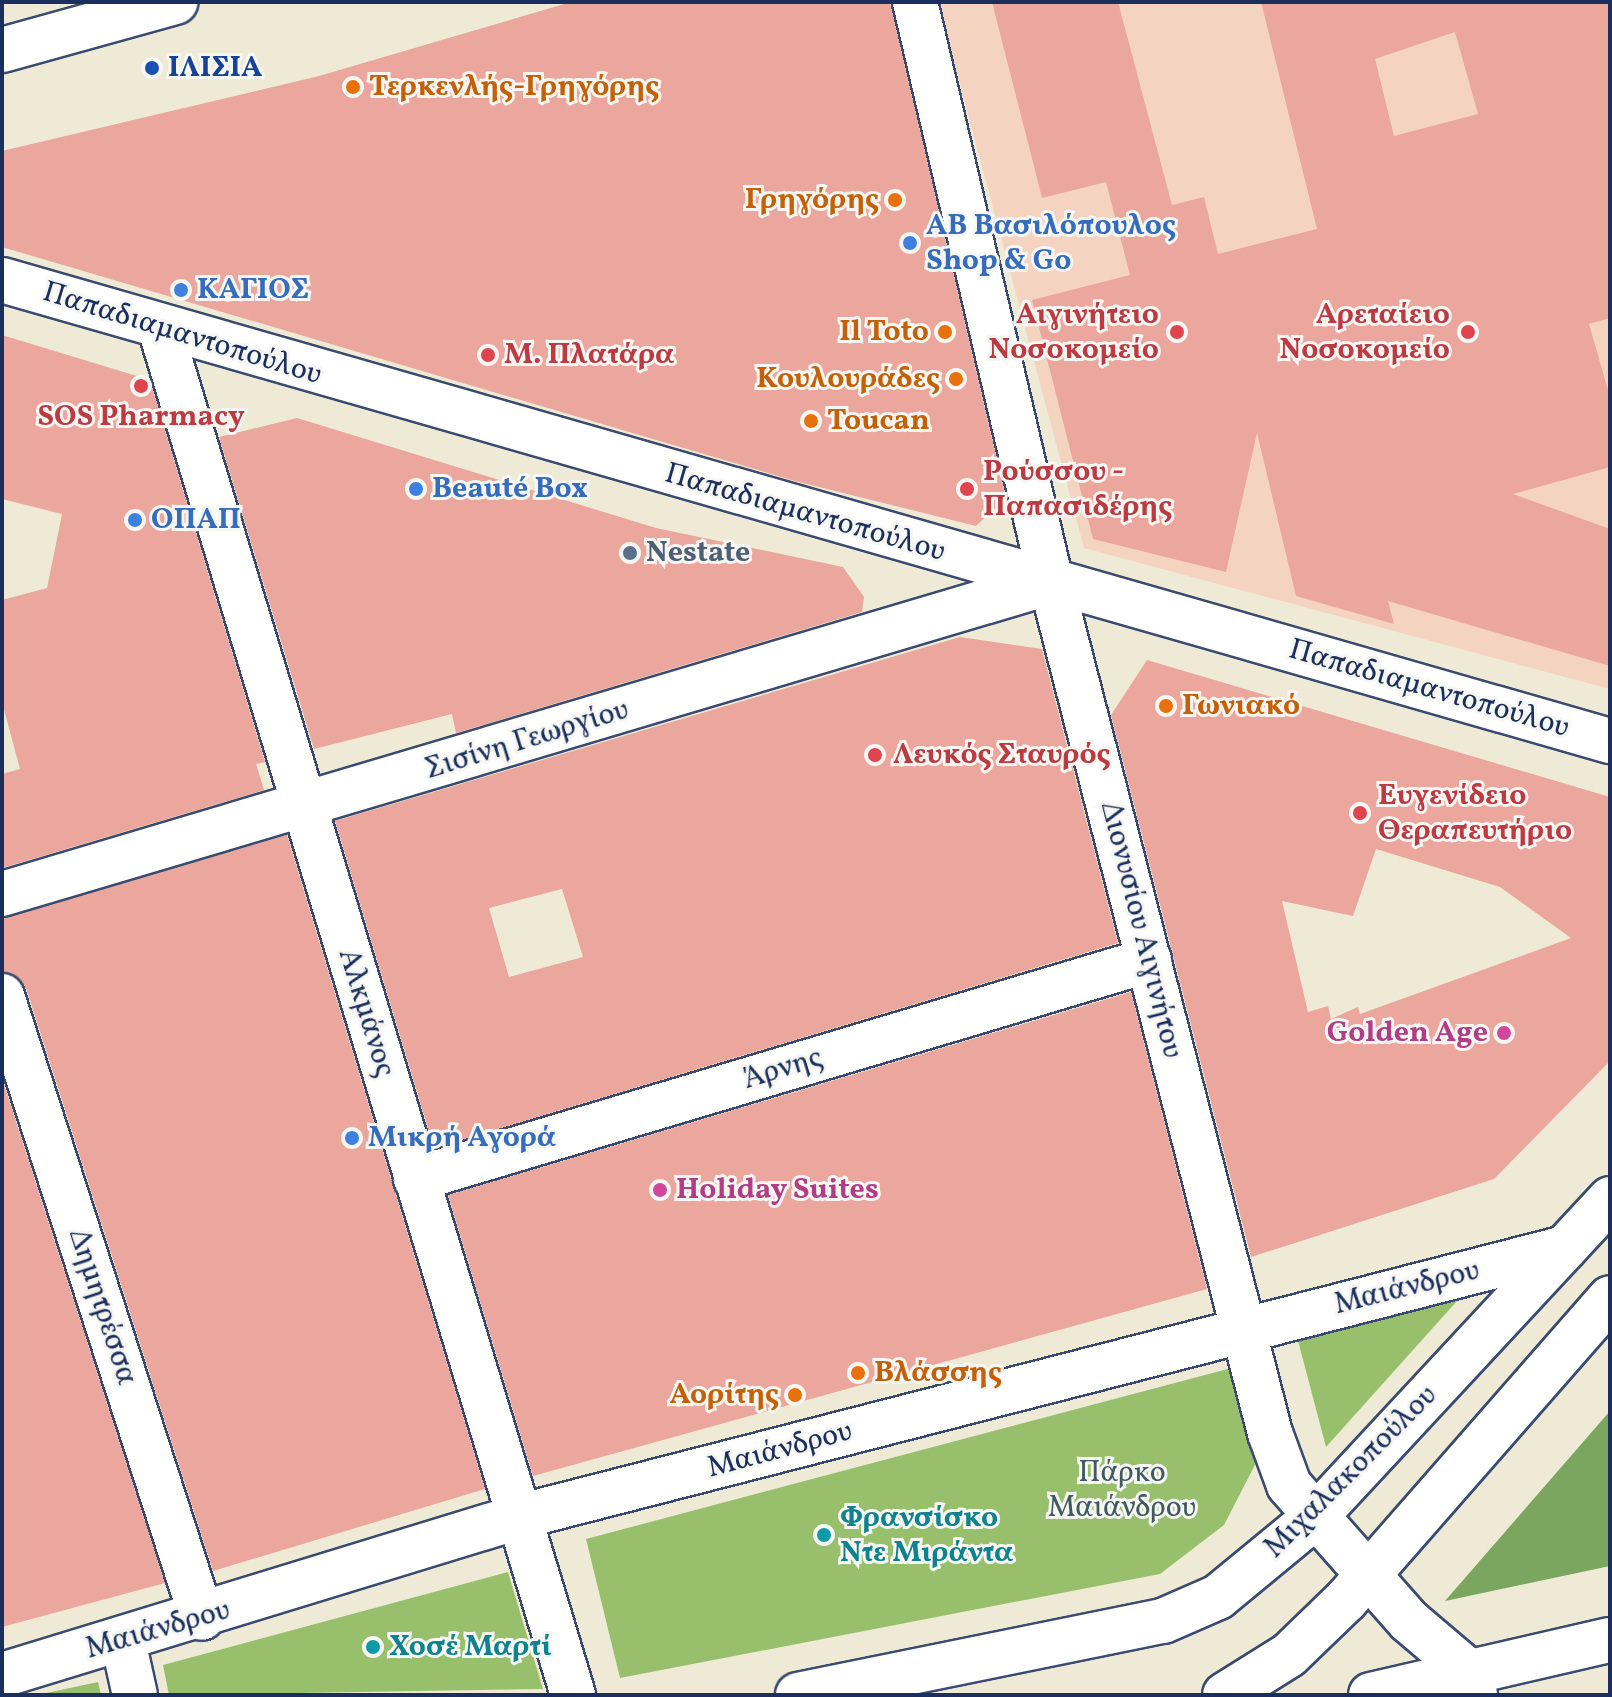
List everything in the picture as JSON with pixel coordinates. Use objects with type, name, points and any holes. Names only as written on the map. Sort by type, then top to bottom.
[{"type":"street","points":[[2,50],[175,2]]},
{"type":"street","name":"Διονυσίου Αιγινήτου","points":[[915,2],[1051,582],[1242,1330],[1289,1485],[1315,1517],[1472,1684]]},
{"type":"street","name":"Παπαδιαμαντοπούλου","points":[[2,280],[161,331],[1610,741]]},
{"type":"street","name":"Αλκμάνος","points":[[161,331],[573,1695]]},
{"type":"street","name":"Σισίνη Γεωργίου","points":[[2,894],[304,807],[1051,582]]},
{"type":"street","name":"Άρνης","points":[[416,1179],[1149,960]]},
{"type":"street","name":"Δημητρέσσα","points":[[2,996],[202,1618]]},
{"type":"street","name":"Μιχαλακοπούλου","points":[[798,1695],[1190,1613],[1315,1517],[1610,1199]]},
{"type":"street","name":"Μαιάνδρου","points":[[2,1675],[202,1618],[518,1517],[1565,1248]]},
{"type":"street","points":[[1225,1695],[1289,1655],[1367,1573],[1610,1298]]},
{"type":"street","points":[[1371,1695],[1472,1684],[1610,1640]]},
{"type":"street","points":[[123,1641],[135,1695]]},
{"type":"shaded area","points":[[938,2],[1610,2],[1610,689],[1084,548]]},
{"type":"green space","points":[[1457,1301],[1326,1447],[1296,1333]]},
{"type":"green space","name":"Πάρκο Μαιάνδρου","points":[[1239,1366],[1258,1459],[1224,1525],[1160,1574],[620,1678],[586,1539]]},
{"type":"green space","points":[[1610,1411],[1610,1566],[1445,1601]]},
{"type":"green space","points":[[508,1572],[543,1689],[169,1695],[163,1665]]},
{"type":"green space","points":[[98,1682],[101,1695],[37,1695]]},
{"type":"building","points":[[571,2],[890,2],[1006,498],[976,526],[795,481],[2,247],[2,151],[319,76]]},
{"type":"building","points":[[992,2],[1118,2],[1172,205],[1204,197],[1218,254],[1317,229],[1261,2],[1610,2],[1610,318],[1589,324],[1610,397],[1610,467],[1513,494],[1610,529],[1610,666],[1388,601],[1394,624],[1296,596],[1257,433],[1226,572],[1093,539],[1032,300],[1130,275],[1106,182],[1042,198]],"holes":[[[1455,32],[1478,114],[1394,136],[1375,59]]]},
{"type":"building","points":[[2,335],[150,380],[265,762],[256,764],[264,790],[2,868],[2,774],[20,769],[2,702],[2,600],[47,588],[62,514],[2,499]]},
{"type":"building","points":[[297,418],[656,528],[843,567],[864,597],[862,612],[456,733],[452,714],[314,749],[219,437]]},
{"type":"building","points":[[960,637],[1042,649],[1118,943],[434,1148],[335,821]],"holes":[[[562,889],[583,957],[509,977],[489,908]]]},
{"type":"building","points":[[1147,660],[1610,797],[1610,1061],[1494,1179],[1251,1257],[1111,715]],"holes":[[[1376,849],[1500,887],[1571,938],[1360,1014],[1358,1007],[1331,1019],[1328,1006],[1308,1012],[1282,901],[1353,916]]]},
{"type":"building","points":[[287,835],[485,1489],[213,1571],[26,988],[2,972],[2,918]]},
{"type":"building","points":[[1131,992],[1207,1289],[533,1476],[448,1195]]},
{"type":"building","points":[[2,1078],[165,1583],[2,1627]]},
{"type":"place","name":"ΙΛΙΣΙΑ","points":[[152,68]]},
{"type":"place","name":"Τερκενλής-Γρηγόρης","points":[[353,87]]},
{"type":"place","name":"Γρηγόρης","points":[[895,200]]},
{"type":"place","name":"ΑΒ Βασιλόπουλος Shop & Go","points":[[910,243]]},
{"type":"place","name":"ΚΑΓΙΟΣ","points":[[181,290]]},
{"type":"place","name":"Il Toto","points":[[945,332]]},
{"type":"place","name":"Αιγινήτειο Νοσοκομείο","points":[[1177,332]]},
{"type":"place","name":"Αρεταίειο Νοσοκομείο","points":[[1468,332]]},
{"type":"place","name":"Μ. Πλατάρα","points":[[488,355]]},
{"type":"place","name":"Κουλουράδες","points":[[956,379]]},
{"type":"place","name":"SOS Pharmacy","points":[[141,386]]},
{"type":"place","name":"Toucan","points":[[811,421]]},
{"type":"place","name":"Beauté Box","points":[[416,489]]},
{"type":"place","name":"Ρούσσου - Παπασιδέρης","points":[[967,489]]},
{"type":"place","name":"ΟΠΑΠ","points":[[135,520]]},
{"type":"place","name":"Nestate","points":[[630,553]]},
{"type":"place","name":"Γωνιακό","points":[[1166,706]]},
{"type":"place","name":"Λευκός Σταυρός","points":[[875,755]]},
{"type":"place","name":"Ευγενίδειο Θεραπευτήριο","points":[[1360,813]]},
{"type":"place","name":"Golden Age","points":[[1504,1033]]},
{"type":"place","name":"Μικρή Αγορά","points":[[352,1138]]},
{"type":"place","name":"Holiday Suites","points":[[660,1190]]},
{"type":"place","name":"Βλάσσης","points":[[858,1373]]},
{"type":"place","name":"Αορίτης","points":[[795,1395]]},
{"type":"place","name":"Φρανσίσκο Ντε Μιράντα","points":[[824,1535]]},
{"type":"place","name":"Χοσέ Μαρτί","points":[[373,1647]]}]
